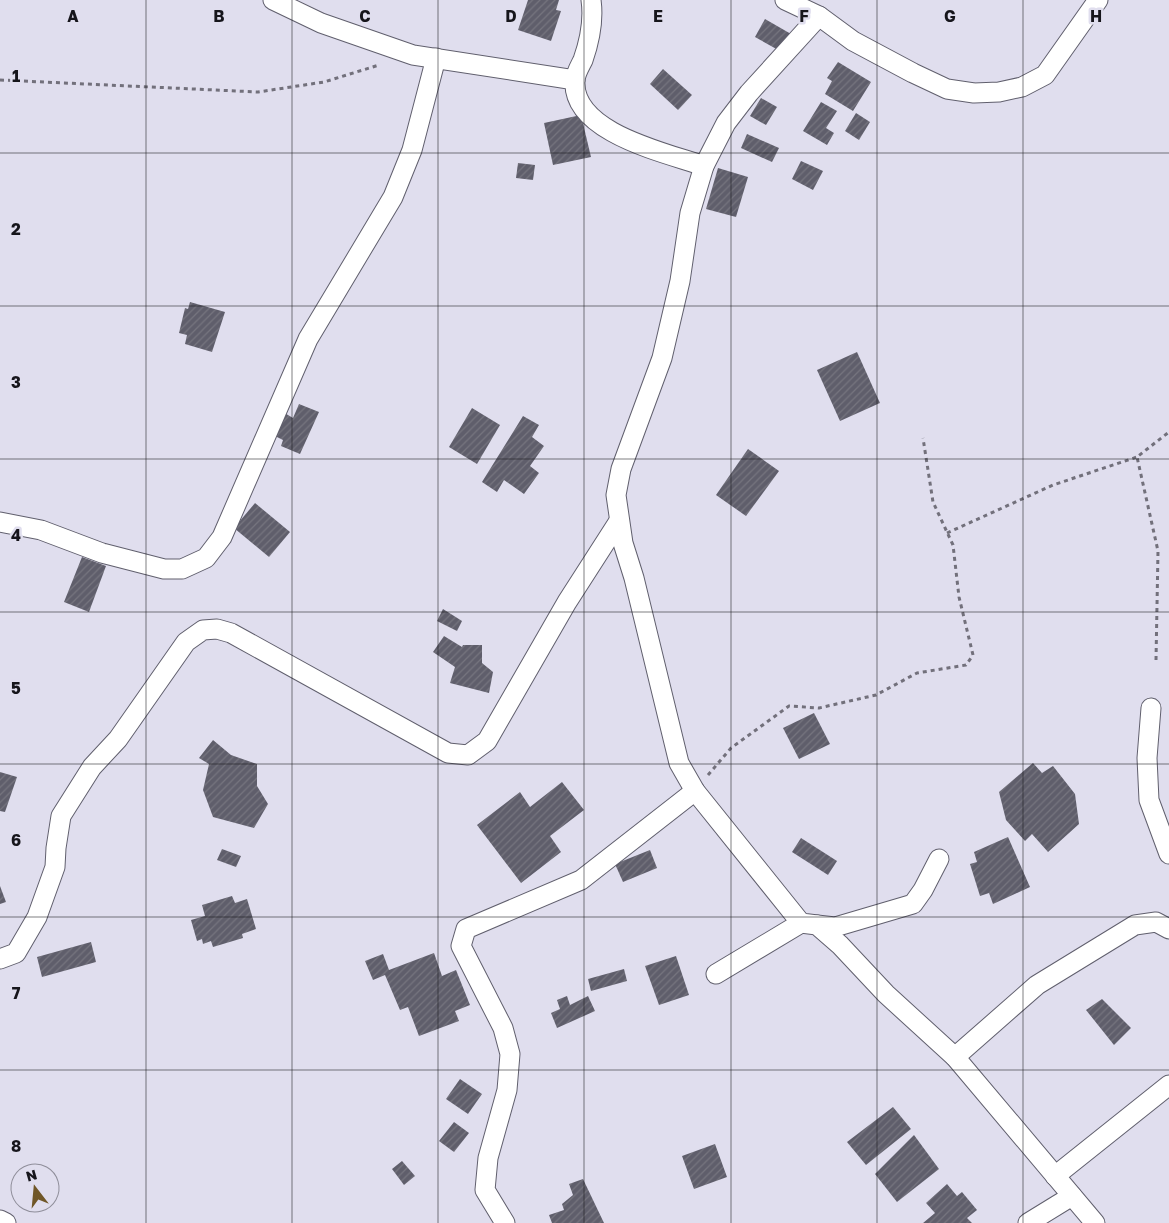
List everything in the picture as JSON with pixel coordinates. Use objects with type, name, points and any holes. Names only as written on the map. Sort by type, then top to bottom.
[{"type":"street","points":[[273,0],[320,23],[413,55],[575,80]]},
{"type":"street","points":[[591,0],[591,35],[575,80],[576,95],[582,108],[620,137],[704,166]]},
{"type":"street","points":[[785,0],[819,16],[879,56],[947,89],[974,93],[999,92],[1022,87],[1045,75],[1098,0]]},
{"type":"street","points":[[819,16],[743,100],[726,123],[704,166],[690,213],[680,281],[662,358],[621,469],[616,495],[623,543],[634,578],[679,763],[695,791],[809,924],[840,945],[886,994],[955,1057],[1095,1223]]},
{"type":"street","points":[[0,522],[41,530],[102,553],[164,569],[182,569],[206,558],[222,536],[308,338],[394,197],[412,150],[436,58]]},
{"type":"street","points":[[0,959],[16,952],[38,917],[55,867],[61,816],[92,767],[118,739],[186,642],[203,630],[217,629],[231,633],[448,753],[468,755],[487,741],[567,602],[619,521]]},
{"type":"street","points":[[1150,708],[1147,758],[1149,800],[1169,854]]},
{"type":"street","points":[[505,1223],[485,1190],[488,1158],[507,1090],[510,1054],[502,1028],[461,946],[466,929],[581,880],[695,791]]},
{"type":"street","points":[[716,974],[809,924],[835,927],[913,904],[923,890],[939,859]]},
{"type":"street","points":[[955,1057],[1036,985],[1135,925],[1156,922],[1169,929]]},
{"type":"street","points":[[1055,1176],[1169,1085]]},
{"type":"street","points":[[1028,1223],[1072,1196]]},
{"type":"street","points":[[0,1220],[6,1223]]},
{"type":"path","points":[[0,80],[258,92],[324,82],[413,55]]},
{"type":"path","points":[[947,533],[1053,485],[1137,457],[1169,432]]},
{"type":"path","points":[[695,791],[731,748],[789,706],[820,708],[876,695],[917,673],[966,665],[973,655],[959,597],[952,545],[933,502],[923,438]]},
{"type":"path","points":[[1137,457],[1158,551],[1156,660]]},
{"type":"building","points":[[528,0],[559,0],[556,10],[561,11],[551,41],[518,30]]},
{"type":"building","points":[[765,19],[791,34],[780,51],[755,37]]},
{"type":"building","points":[[838,62],[871,82],[853,111],[825,94],[832,81],[827,78]]},
{"type":"building","points":[[663,69],[692,95],[678,110],[650,84]]},
{"type":"building","points":[[761,98],[777,107],[766,125],[750,116]]},
{"type":"building","points":[[821,102],[837,111],[826,128],[834,133],[827,145],[803,131]]},
{"type":"building","points":[[856,113],[870,122],[859,140],[845,131]]},
{"type":"building","points":[[581,115],[591,157],[553,165],[544,123]]},
{"type":"building","points":[[747,134],[779,148],[772,162],[741,148]]},
{"type":"building","points":[[801,161],[823,171],[813,190],[792,179]]},
{"type":"building","points":[[518,163],[535,165],[533,180],[516,178]]},
{"type":"building","points":[[718,168],[748,177],[736,217],[706,209]]},
{"type":"building","points":[[190,302],[225,312],[212,352],[185,344],[187,335],[179,333],[185,308],[188,309]]},
{"type":"building","points":[[857,352],[880,403],[840,421],[817,370]]},
{"type":"building","points":[[299,404],[319,412],[300,454],[281,446],[283,440],[271,434],[283,412],[293,418]]},
{"type":"building","points":[[472,408],[500,425],[477,464],[449,447]]},
{"type":"building","points":[[523,416],[539,425],[532,437],[544,446],[530,466],[539,473],[524,494],[504,480],[497,492],[482,482]]},
{"type":"building","points":[[748,449],[779,471],[746,516],[716,495]]},
{"type":"building","points":[[255,503],[290,532],[269,557],[234,528]]},
{"type":"building","points":[[82,557],[106,566],[89,612],[64,602]]},
{"type":"building","points":[[443,609],[462,621],[457,631],[437,621]]},
{"type":"building","points":[[444,636],[462,647],[463,645],[482,645],[482,663],[493,672],[489,693],[450,683],[455,667],[433,652]]},
{"type":"building","points":[[814,713],[830,744],[799,759],[783,728]]},
{"type":"building","points":[[213,740],[231,755],[257,764],[257,786],[268,804],[254,828],[213,817],[203,790],[209,764],[199,758]]},
{"type":"building","points":[[1033,763],[1042,773],[1053,766],[1075,794],[1079,824],[1048,852],[1032,834],[1025,841],[1006,820],[999,792]]},
{"type":"building","points":[[0,772],[17,777],[5,812],[0,811]]},
{"type":"building","points":[[562,782],[584,810],[550,836],[561,852],[521,883],[477,825],[520,792],[530,807]]},
{"type":"building","points":[[1008,837],[1030,887],[993,904],[989,893],[980,896],[970,864],[977,862],[974,852]]},
{"type":"building","points":[[801,838],[837,861],[828,875],[792,852]]},
{"type":"building","points":[[222,849],[241,856],[236,867],[217,860]]},
{"type":"building","points":[[650,850],[657,868],[623,882],[615,864]]},
{"type":"building","points":[[0,886],[6,902],[0,904]]},
{"type":"building","points":[[232,896],[235,903],[247,899],[256,929],[242,934],[243,938],[213,947],[211,941],[203,944],[202,939],[197,941],[191,920],[205,916],[202,905]]},
{"type":"building","points":[[91,942],[96,962],[42,977],[37,957]]},
{"type":"building","points":[[434,953],[442,976],[456,970],[470,1005],[455,1011],[459,1021],[419,1036],[408,1007],[400,1010],[385,975],[373,980],[365,961],[383,954],[389,970]]},
{"type":"building","points":[[676,956],[689,995],[659,1005],[645,966]]},
{"type":"building","points":[[624,969],[627,981],[591,991],[588,979]]},
{"type":"building","points":[[567,996],[570,1005],[588,996],[595,1011],[557,1028],[551,1013],[560,1009],[557,1000]]},
{"type":"building","points":[[1102,999],[1131,1028],[1114,1045],[1086,1010]]},
{"type":"building","points":[[460,1079],[482,1094],[468,1114],[446,1099]]},
{"type":"building","points":[[893,1107],[911,1129],[866,1165],[847,1142]]},
{"type":"building","points":[[454,1122],[469,1133],[454,1152],[439,1141]]},
{"type":"building","points":[[914,1135],[939,1169],[897,1202],[875,1174]]},
{"type":"building","points":[[715,1144],[727,1177],[694,1189],[682,1156]]},
{"type":"building","points":[[402,1161],[415,1176],[404,1185],[392,1169]]},
{"type":"building","points":[[583,1179],[604,1223],[552,1223],[549,1215],[564,1210],[562,1204],[573,1195],[569,1184]]},
{"type":"building","points":[[947,1184],[957,1196],[962,1192],[977,1210],[967,1218],[972,1223],[923,1223],[935,1213],[926,1203]]}]
